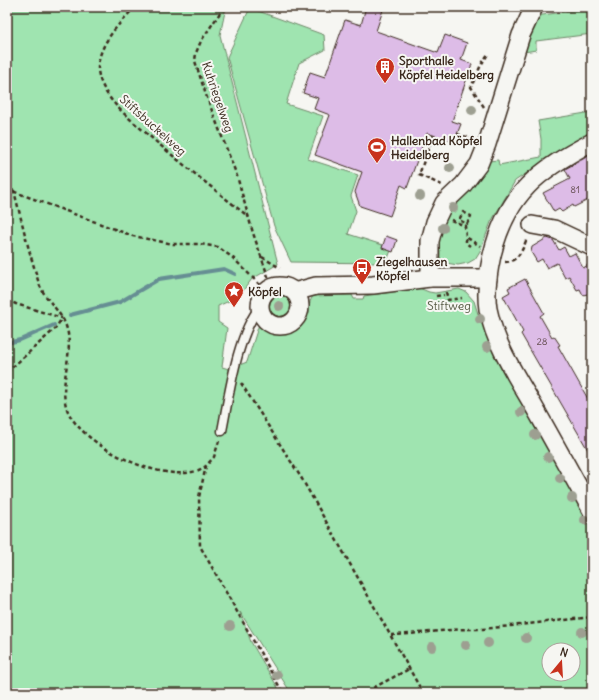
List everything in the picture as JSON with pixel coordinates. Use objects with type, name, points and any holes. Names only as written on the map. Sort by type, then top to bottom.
[{"type":"street","points":[[430,278],[431,233],[438,214],[479,164],[522,35],[534,7]]},
{"type":"street","points":[[592,142],[548,167],[528,184],[511,206],[487,254],[488,310],[503,352],[592,510]]},
{"type":"street","points":[[532,225],[554,229],[592,247]]},
{"type":"street","points":[[294,292],[316,286],[373,285],[430,278],[488,278]]},
{"type":"street","points":[[282,286],[294,292],[298,300],[299,308],[295,319],[289,323],[278,325],[270,323],[264,318],[260,307],[261,300],[269,290],[282,286]]},
{"type":"lane","points":[[222,431],[235,363],[253,316],[260,307]]},
{"type":"path","name":"Stiftsbuckelweg","points":[[135,7],[111,34],[101,53],[98,70],[106,91],[122,112],[172,155],[249,217]]},
{"type":"path","name":"Kuhriegelweg","points":[[224,7],[201,41],[196,53],[196,61],[206,96],[244,198],[269,290]]},
{"type":"path","points":[[488,54],[474,78],[471,87],[482,106],[488,112],[496,115]]},
{"type":"path","points":[[468,76],[474,78]]},
{"type":"path","points":[[457,134],[468,137]]},
{"type":"path","points":[[433,135],[419,175],[440,184],[453,194]]},
{"type":"path","points":[[7,186],[14,191],[29,251],[42,290],[63,318],[66,328],[68,352],[63,388],[64,395],[67,408],[84,433],[99,445],[116,454],[158,470],[184,474],[200,470],[206,466]]},
{"type":"path","points":[[7,189],[133,236],[173,244],[200,244],[218,247],[233,258],[269,290]]},
{"type":"path","points":[[438,214],[462,223],[467,224],[471,216],[463,212],[460,220],[462,223],[465,226],[466,243],[470,246]]},
{"type":"path","points":[[466,238],[487,254],[504,262],[514,260],[524,246],[532,225]]},
{"type":"path","points":[[261,256],[280,268]]},
{"type":"path","points":[[436,296],[447,294]]},
{"type":"path","points":[[448,300],[462,298]]},
{"type":"path","points":[[7,300],[63,318]]},
{"type":"path","points":[[7,372],[55,329],[63,318]]},
{"type":"path","points":[[232,375],[246,389],[302,479],[423,693]]},
{"type":"path","points":[[222,431],[217,450],[206,466],[199,497],[200,546],[283,693]]},
{"type":"path","points":[[391,635],[427,633],[465,628],[483,629],[592,617]]},
{"type":"path","points":[[369,693],[371,689],[409,669]]},
{"type":"green space","name":"Stiftweg","points":[[7,7],[226,7],[220,35],[278,264],[252,279],[238,297],[218,306],[218,322],[227,328],[222,367],[229,369],[247,362],[259,324],[264,329],[276,334],[289,332],[301,325],[305,319],[313,296],[352,295],[354,299],[363,299],[364,296],[419,288],[435,293],[459,289],[466,292],[474,301],[478,314],[483,313],[493,352],[501,368],[592,526],[592,693],[291,693],[240,612],[251,642],[281,693],[7,693]]},
{"type":"green space","points":[[250,8],[324,35],[325,50],[299,63],[286,104],[323,116],[308,159],[358,175],[351,196],[356,211],[348,234],[392,248],[386,263],[291,262],[274,226],[227,57]]},
{"type":"green space","points":[[592,8],[592,34],[536,41],[536,50],[524,52],[535,16]]},
{"type":"green space","points":[[592,112],[592,133],[550,157],[515,181],[491,222],[480,251],[475,259],[468,263],[458,265],[446,263],[440,258],[440,250],[436,250],[442,219],[488,161],[498,160],[499,165],[541,157],[541,139],[538,121]]},
{"type":"green space","points":[[276,295],[284,295],[291,302],[291,310],[284,317],[276,317],[269,310],[269,302]]},
{"type":"building","name":"Sporthalle Köpfel Heidelberg","points":[[366,7],[383,10],[376,31],[438,53],[445,35],[467,43],[461,60],[472,64],[452,121],[461,124],[454,142],[427,133],[407,188],[401,185],[390,216],[360,206],[355,192],[362,172],[315,155],[330,115],[314,109],[318,98],[303,93],[310,72],[325,77],[345,20],[361,25]]},
{"type":"building","points":[[592,154],[592,198],[574,207],[573,205],[562,212],[559,209],[554,212],[543,193],[570,179],[565,169]]},
{"type":"building","points":[[386,236],[397,240],[393,252],[382,248]]},
{"type":"building","points":[[547,238],[553,240],[559,250],[564,247],[569,256],[575,253],[583,268],[592,263],[592,293],[583,295],[580,289],[577,290],[569,276],[565,278],[557,263],[547,268],[542,259],[537,262],[531,252],[532,247]]},
{"type":"building","points":[[525,279],[544,313],[540,316],[552,337],[554,336],[560,345],[558,346],[592,406],[592,457],[521,334],[523,332],[503,296],[510,292],[508,288]]},
{"type":"waterway","points":[[70,315],[120,302],[159,279],[224,269],[235,274]]},
{"type":"waterway","points":[[7,343],[20,340],[54,325]]},
{"type":"place","name":"Sporthalle Köpfel Heidelberg","points":[[385,84]]},
{"type":"place","name":"Hallenbad Köpfel Heidelberg","points":[[377,164]]},
{"type":"place","name":"Ziegelhausen Köpfel","points":[[362,285]]},
{"type":"place","name":"Köpfel","points":[[234,308]]}]
